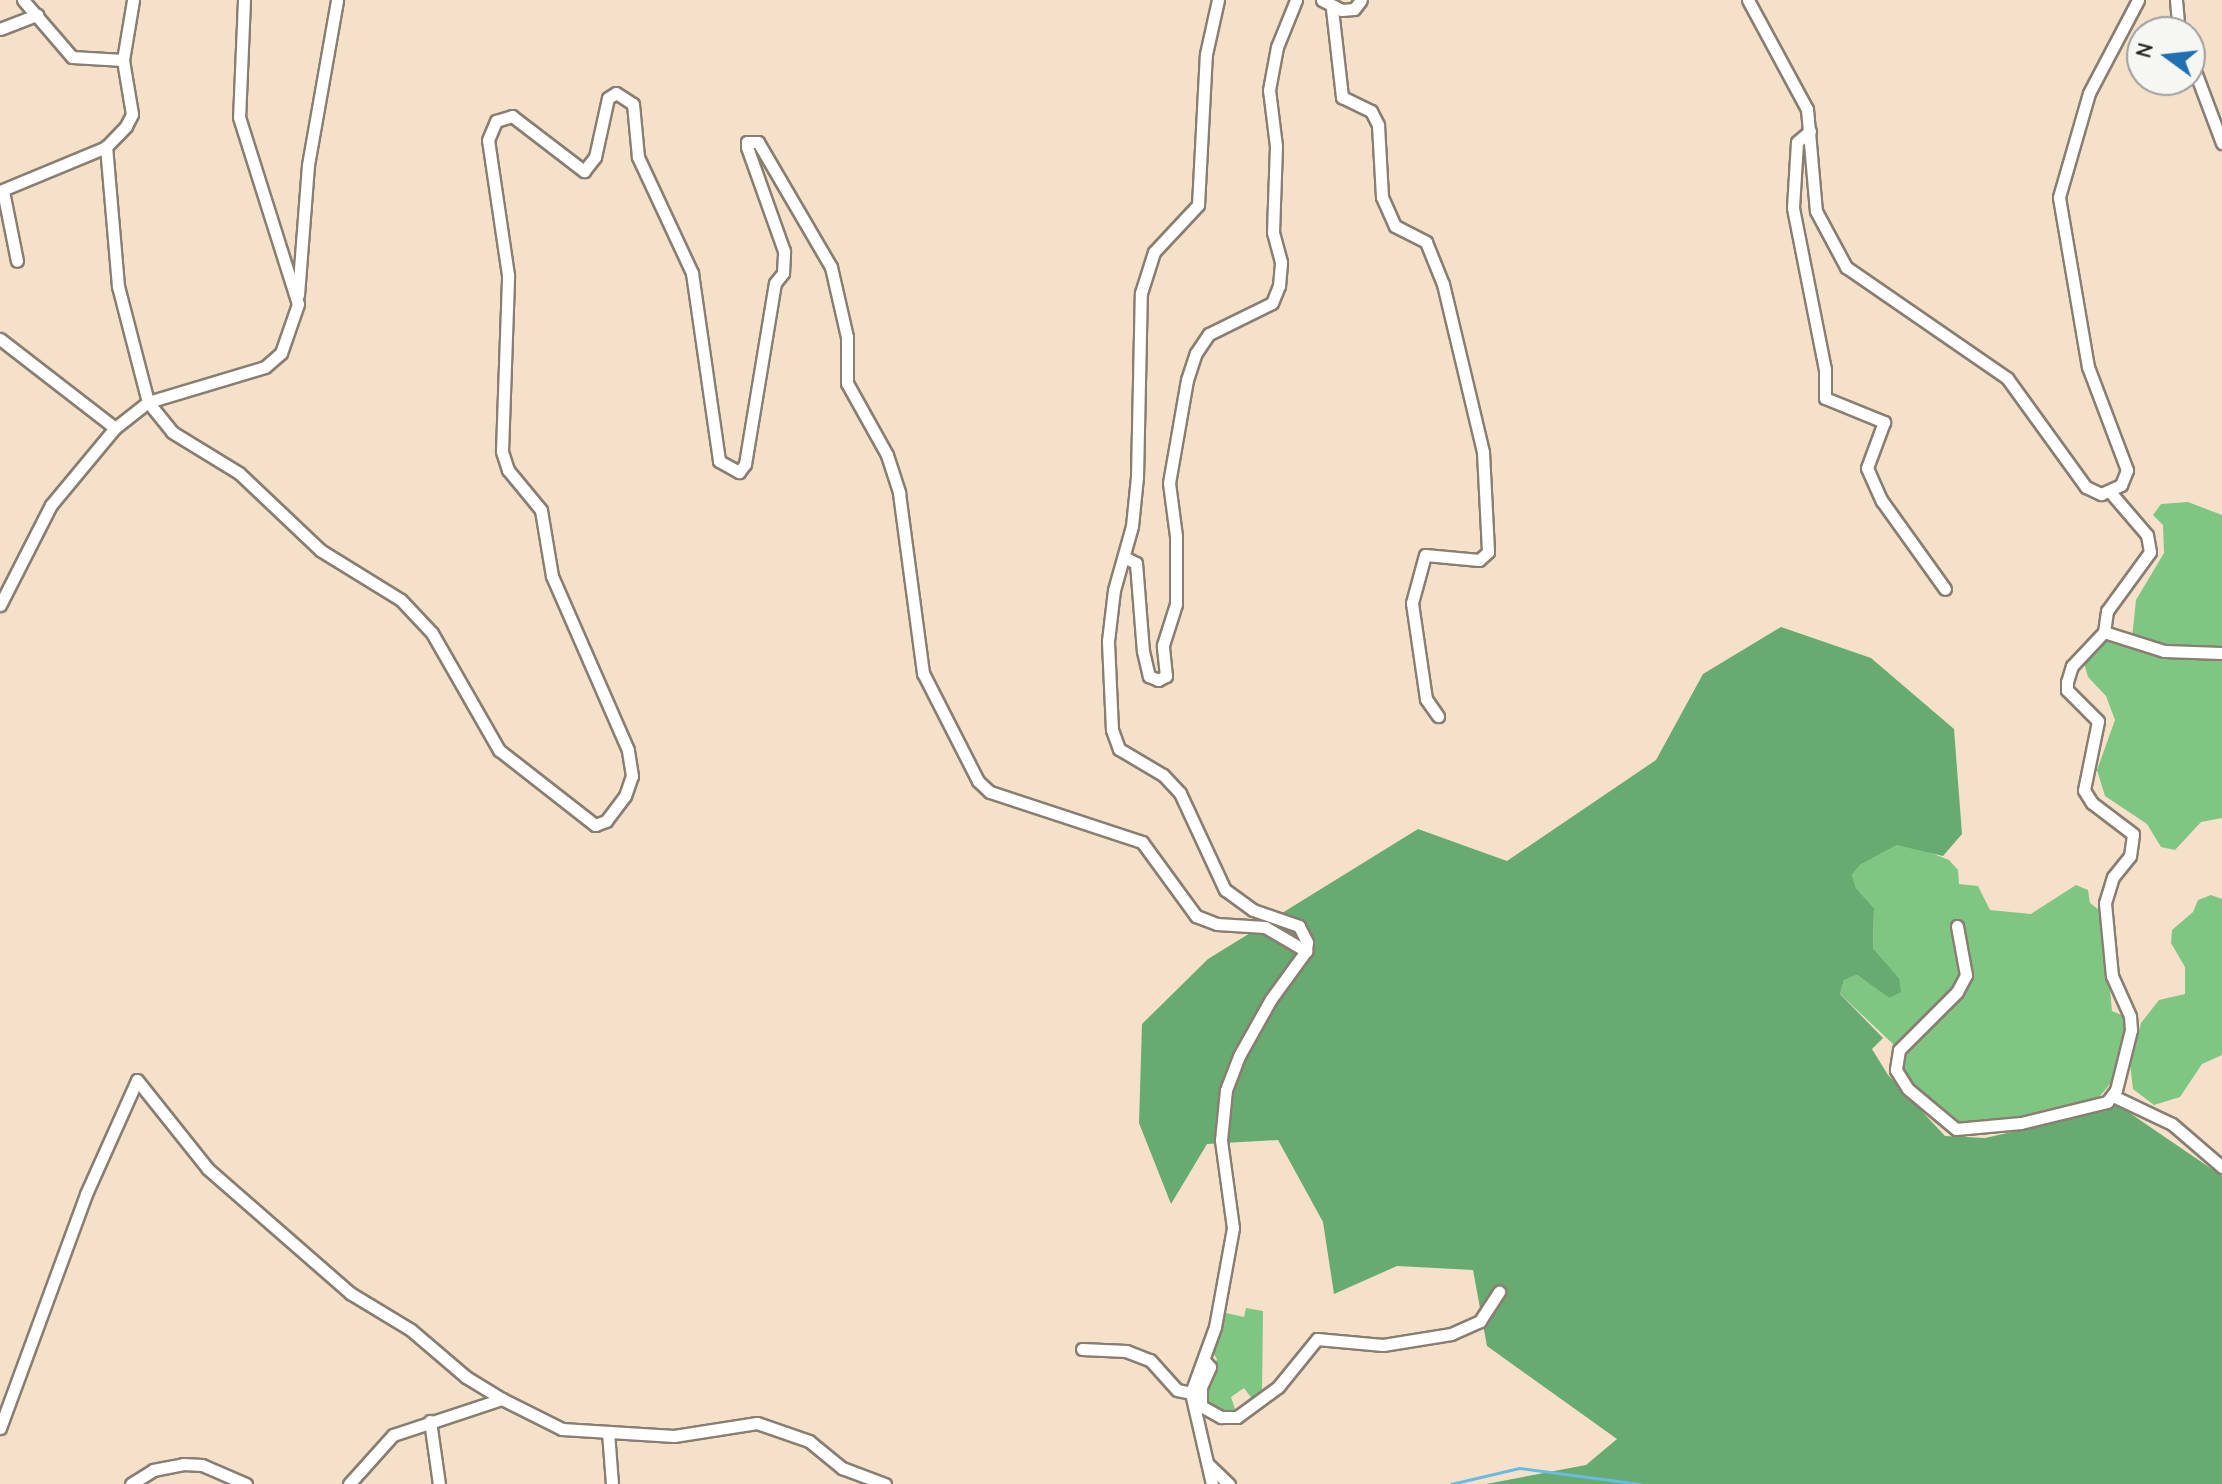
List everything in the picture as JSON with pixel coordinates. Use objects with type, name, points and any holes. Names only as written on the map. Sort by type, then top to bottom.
[{"type":"street","points":[[23,0],[72,57],[123,60]]},
{"type":"street","points":[[17,261],[1,191],[106,147],[132,114],[123,60],[133,0]]},
{"type":"street","points":[[244,0],[239,117],[298,304]]},
{"type":"street","points":[[0,605],[51,505],[115,428],[148,402],[265,367],[281,353],[298,304],[308,165],[337,0]]},
{"type":"street","points":[[1218,0],[1206,54],[1198,205],[1154,252],[1141,293],[1137,477],[1108,641],[1112,730],[1119,749],[1163,775],[1180,793],[1225,890],[1253,910],[1299,926],[1306,951]]},
{"type":"street","points":[[1124,557],[1136,563],[1143,651],[1149,676],[1158,680],[1166,676],[1163,645],[1176,604],[1176,536],[1169,483],[1187,380],[1196,353],[1209,334],[1272,303],[1279,286],[1281,262],[1273,232],[1276,146],[1269,90],[1277,47],[1296,0]]},
{"type":"street","points":[[1322,0],[1332,9],[1342,97],[1371,111],[1378,125],[1382,197],[1395,226],[1426,242],[1443,284],[1483,452],[1488,552],[1479,560],[1425,555],[1412,603],[1426,699],[1438,716]]},
{"type":"street","points":[[1332,9],[1354,9],[1361,0]]},
{"type":"street","points":[[1748,0],[1795,84],[1810,131],[1816,211],[1846,267],[2007,378],[2086,487],[2111,493],[2147,535],[2150,552],[2107,611],[2104,632],[2072,666],[2067,682],[2067,690],[2098,721],[2084,790],[2092,803],[2133,834],[2130,856],[2113,877],[2105,903],[2112,976],[2130,1016],[2113,1096]]},
{"type":"street","points":[[2111,493],[2121,485],[2127,470],[2088,367],[2059,197],[2089,93],[2138,0]]},
{"type":"street","points":[[0,29],[37,15]]},
{"type":"street","points":[[106,147],[118,286],[148,402],[172,432],[239,473],[320,550],[401,600],[432,633],[499,750],[595,825],[606,821],[625,796],[632,776],[628,750],[552,576],[541,510],[508,470],[502,451],[508,275],[488,140],[496,121],[512,116],[584,171],[595,157],[608,98],[616,93],[633,104],[638,157],[692,273],[719,461],[739,472],[745,464],[775,283],[784,262],[747,147],[747,142],[758,142],[831,267],[847,337],[847,383],[887,455],[899,493],[923,673],[978,781],[990,792],[1142,842],[1196,916],[1217,924],[1265,927],[1306,951]]},
{"type":"street","points":[[2204,96],[2222,143]]},
{"type":"street","points":[[1810,131],[1797,142],[1793,208],[1825,369],[1825,398],[1884,422],[1867,468],[1882,501],[1945,589]]},
{"type":"street","points":[[0,339],[115,428]]},
{"type":"street","points":[[2104,632],[2164,651],[2222,653]]},
{"type":"street","points":[[1957,926],[1966,975],[1957,992],[1899,1050],[1896,1070],[1908,1089],[1950,1127],[1965,1129],[2080,1111],[2113,1096],[2172,1124],[2222,1167]]},
{"type":"street","points":[[1212,1484],[1191,1393],[1204,1360],[1233,1228],[1221,1140],[1226,1090],[1271,999],[1306,951]]},
{"type":"street","points":[[0,1428],[86,1194],[137,1080],[208,1169],[350,1293],[411,1330],[466,1377],[502,1399],[562,1429],[674,1436],[757,1423],[809,1441],[842,1468],[885,1484]]},
{"type":"street","points":[[1204,1360],[1210,1367],[1201,1387],[1201,1406],[1221,1417],[1237,1417],[1292,1374],[1311,1342],[1339,1339],[1383,1345],[1451,1334],[1480,1321],[1499,1292]]},
{"type":"street","points":[[1082,1349],[1126,1351],[1150,1360],[1177,1390],[1191,1393]]},
{"type":"street","points":[[349,1484],[393,1435],[502,1399]]},
{"type":"street","points":[[430,1421],[439,1484]]},
{"type":"street","points":[[608,1432],[612,1484]]},
{"type":"street","points":[[131,1484],[153,1470],[183,1464],[202,1465],[246,1484]]},
{"type":"street","points":[[1208,1464],[1229,1484]]},
{"type":"green space","points":[[2188,502],[2222,515],[2222,818],[2201,822],[2175,850],[2161,847],[2147,824],[2105,796],[2097,770],[2115,720],[2106,696],[2088,677],[2084,663],[2104,642],[2132,638],[2136,600],[2164,553],[2163,525],[2153,515],[2161,504]]},
{"type":"green space","points":[[1781,627],[1871,658],[1954,729],[1962,834],[1943,856],[1897,845],[1860,865],[1852,875],[1856,888],[1874,908],[1873,948],[1899,978],[1901,992],[1889,998],[1857,975],[1844,980],[1840,994],[1883,1038],[1872,1049],[1888,1075],[1945,1136],[1985,1138],[2106,1111],[2115,1103],[2222,1176],[2222,1484],[1486,1484],[1586,1465],[1617,1439],[1487,1346],[1473,1270],[1397,1266],[1334,1294],[1323,1222],[1278,1140],[1207,1144],[1171,1204],[1139,1123],[1142,1024],[1208,959],[1418,829],[1507,861],[1656,760],[1703,674]]},
{"type":"green space","points":[[1897,845],[1911,845],[1949,860],[1958,870],[1959,884],[1978,886],[1990,910],[2031,914],[2076,885],[2088,890],[2090,903],[2103,913],[2112,1011],[2124,1016],[2127,1029],[2115,1078],[2095,1102],[2033,1117],[1957,1125],[1909,1083],[1894,1045],[1840,994],[1844,980],[1857,975],[1889,998],[1899,978],[1873,948],[1874,908],[1856,888],[1852,875],[1860,865]]},
{"type":"green space","points":[[2211,895],[2222,899],[2222,1055],[2202,1064],[2180,1097],[2154,1105],[2133,1089],[2130,1063],[2141,1023],[2159,1000],[2185,994],[2185,967],[2171,943],[2172,930],[2193,912],[2198,900]]},
{"type":"green space","points":[[1246,1308],[1263,1311],[1262,1395],[1253,1400],[1244,1388],[1231,1397],[1236,1412],[1225,1413],[1206,1404],[1205,1384],[1217,1359],[1213,1353],[1226,1313],[1244,1317]]},
{"type":"waterway","points":[[1451,1484],[1519,1468],[1640,1484]]}]
